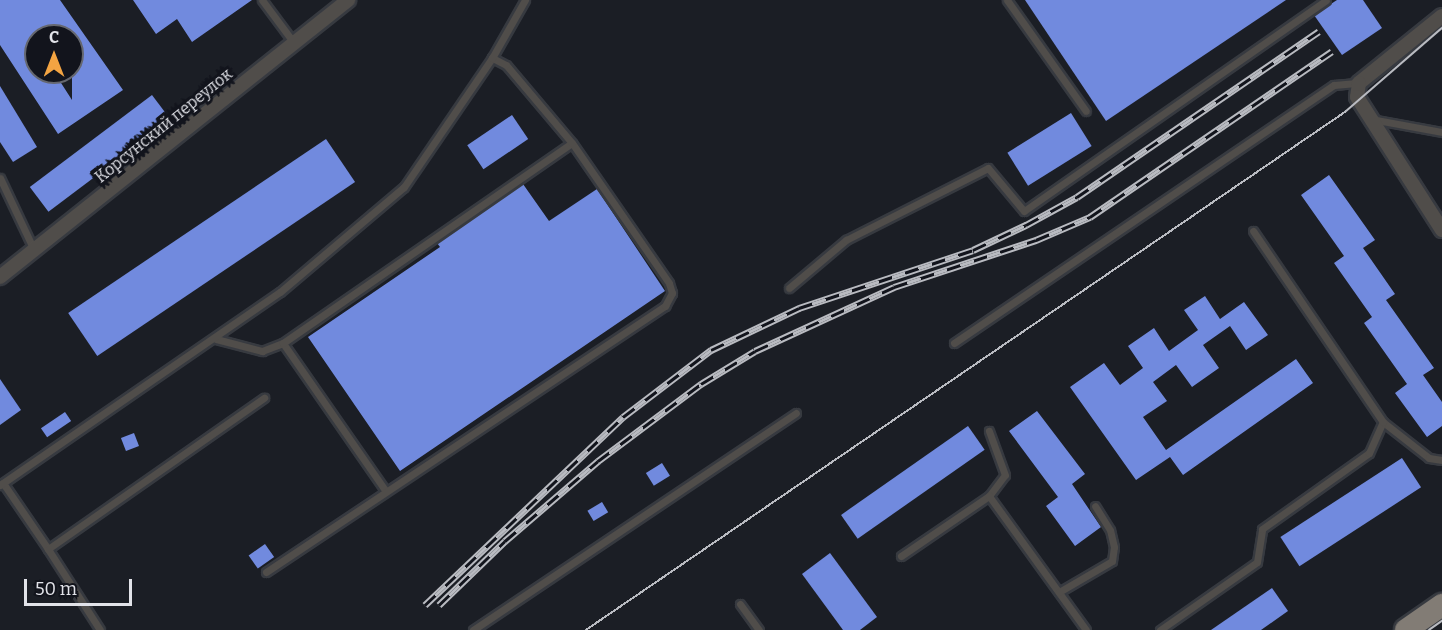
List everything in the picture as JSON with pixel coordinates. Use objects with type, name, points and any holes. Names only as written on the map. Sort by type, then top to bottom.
[{"type":"main road","points":[[1406,630],[1442,605]]},
{"type":"street","name":"Корсунский переулок","points":[[0,277],[348,0]]},
{"type":"street","points":[[1442,16],[1359,83],[1357,97],[1368,118],[1442,230]]},
{"type":"lane","points":[[262,0],[294,43]]},
{"type":"lane","points":[[99,630],[48,549],[1,484],[216,339],[280,292],[404,187],[492,58],[525,0]]},
{"type":"lane","points":[[1007,0],[1086,111]]},
{"type":"lane","points":[[789,288],[846,240],[988,168],[1024,211],[1326,0]]},
{"type":"lane","points":[[266,572],[385,490],[665,306],[672,293],[669,283],[572,143],[506,65],[492,58]]},
{"type":"lane","points":[[954,343],[1334,85],[1359,83]]},
{"type":"lane","points":[[1368,118],[1442,132]]},
{"type":"lane","points":[[216,339],[262,351],[283,343],[572,143]]},
{"type":"lane","points":[[0,178],[34,250]]},
{"type":"lane","points":[[1253,231],[1383,422],[1430,458],[1442,460]]},
{"type":"lane","points":[[283,343],[385,490]]},
{"type":"lane","points":[[48,549],[264,398]]},
{"type":"lane","points":[[473,630],[796,413]]},
{"type":"lane","points":[[1160,630],[1257,562],[1262,529],[1369,453],[1383,422]]},
{"type":"lane","points":[[901,556],[989,496],[1005,475],[989,431]]},
{"type":"lane","points":[[989,496],[1086,630]]},
{"type":"lane","points":[[1059,592],[1112,561],[1114,547],[1110,530],[1095,506]]},
{"type":"lane","points":[[740,604],[759,630]]},
{"type":"building","points":[[0,0],[60,0],[77,24],[24,24],[24,82],[0,45]]},
{"type":"building","points":[[133,0],[252,0],[192,42],[177,19],[156,34]]},
{"type":"building","points":[[1025,0],[1286,0],[1106,121]]},
{"type":"building","points":[[1337,0],[1363,0],[1382,28],[1342,55],[1314,15]]},
{"type":"building","points":[[84,34],[123,90],[58,134],[25,84],[62,84],[72,100],[72,84],[84,84]]},
{"type":"building","points":[[0,86],[37,147],[13,162],[0,142]]},
{"type":"building","points":[[152,95],[171,120],[48,212],[30,187]]},
{"type":"building","points":[[1071,113],[1092,146],[1028,186],[1007,153]]},
{"type":"building","points":[[512,115],[528,139],[483,169],[467,145]]},
{"type":"building","points":[[326,139],[355,182],[97,356],[68,313]]},
{"type":"building","points":[[1329,175],[1375,240],[1363,248],[1395,294],[1386,300],[1434,368],[1423,375],[1442,402],[1442,426],[1427,437],[1395,393],[1407,384],[1364,323],[1372,317],[1334,263],[1344,256],[1301,195]]},
{"type":"building","points":[[523,184],[549,221],[597,189],[665,291],[400,471],[308,337],[440,247],[437,243]]},
{"type":"building","points":[[1205,296],[1220,319],[1244,302],[1268,335],[1246,350],[1230,326],[1203,345],[1219,368],[1192,387],[1176,365],[1153,382],[1167,401],[1143,417],[1166,450],[1296,359],[1313,383],[1183,475],[1170,457],[1136,480],[1070,387],[1104,363],[1120,385],[1143,368],[1128,346],[1154,328],[1169,351],[1198,330],[1184,310]]},
{"type":"building","points":[[0,379],[21,410],[0,425]]},
{"type":"building","points":[[1037,411],[1085,474],[1072,484],[1101,527],[1075,546],[1046,506],[1058,497],[1009,431]]},
{"type":"building","points":[[65,412],[71,421],[47,437],[41,428]]},
{"type":"building","points":[[968,426],[985,450],[858,539],[841,515]]},
{"type":"building","points":[[134,433],[139,446],[126,451],[121,438]]},
{"type":"building","points":[[1402,458],[1421,487],[1299,566],[1280,537]]},
{"type":"building","points":[[662,463],[670,476],[654,486],[646,473]]},
{"type":"building","points":[[602,502],[608,512],[594,521],[587,511]]},
{"type":"building","points":[[265,544],[274,557],[258,569],[249,555]]},
{"type":"building","points":[[830,553],[877,617],[860,630],[843,630],[802,574]]},
{"type":"building","points":[[1272,588],[1288,611],[1261,630],[1211,630]]},
{"type":"tram line","points":[[586,630],[1345,112],[1442,28]]},
{"type":"tram line","points":[[1429,630],[1442,621]]},
{"type":"railway","points":[[425,605],[623,417],[711,350],[799,308],[973,250],[1026,225],[1077,197],[1319,31]]},
{"type":"railway","points":[[439,605],[505,541],[598,461],[701,384],[755,351],[894,287],[1036,240],[1090,217],[1332,51]]}]
